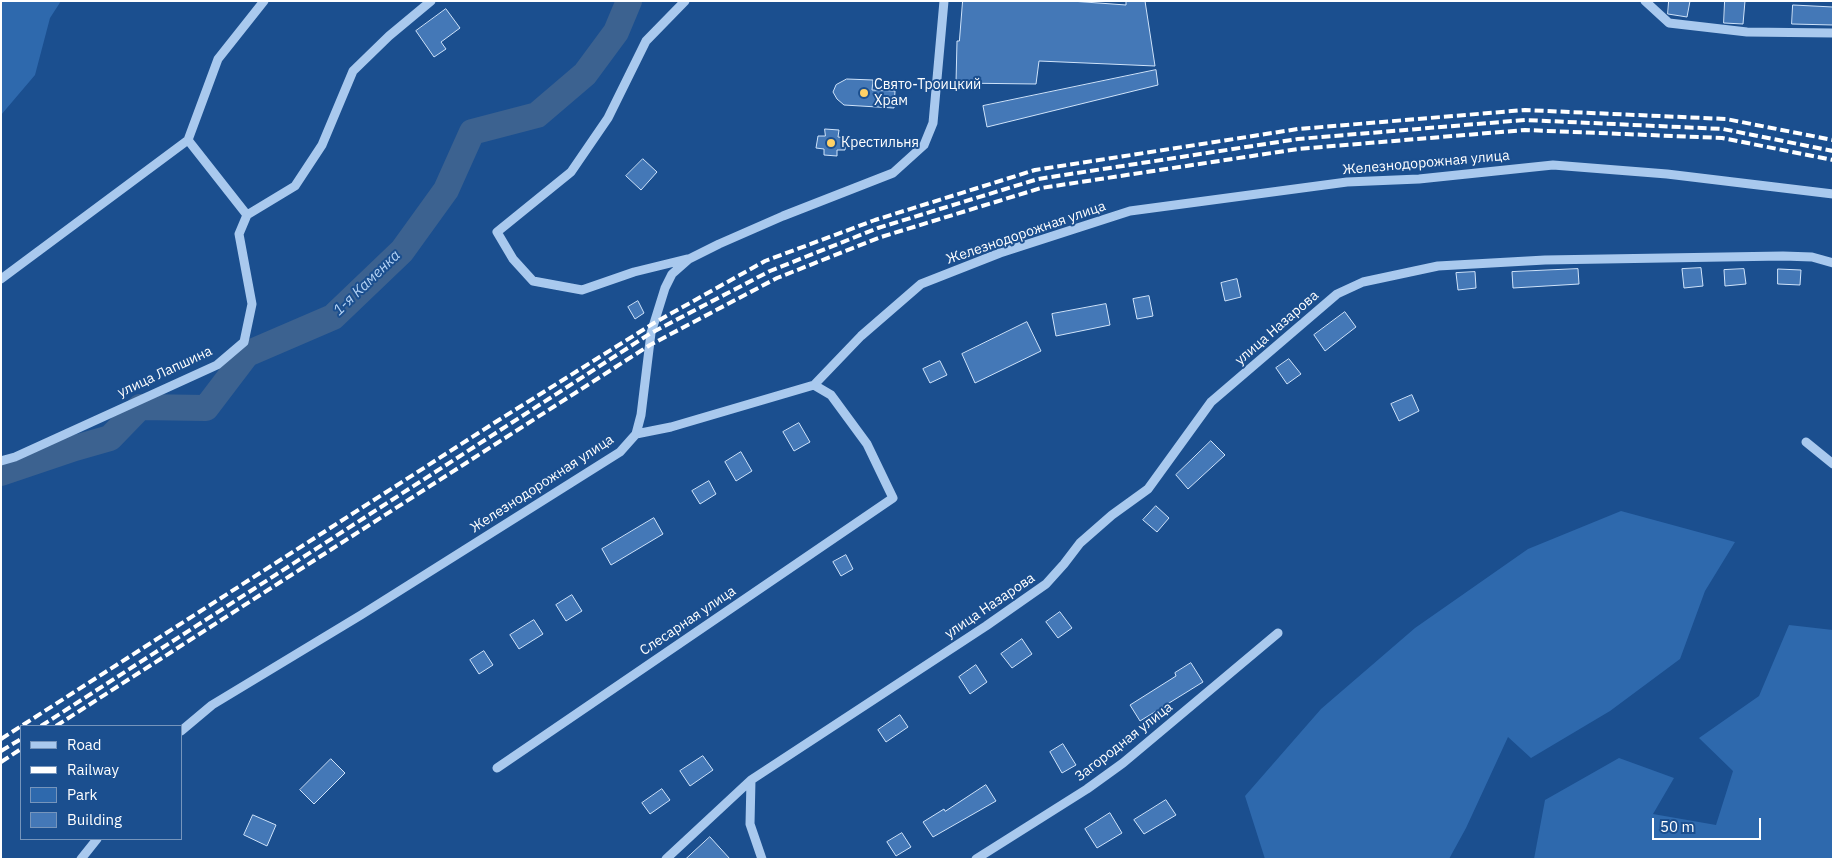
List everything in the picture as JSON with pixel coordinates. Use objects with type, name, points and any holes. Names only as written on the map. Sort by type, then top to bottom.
[{"type":"street","points":[[1,279],[188,140],[218,59],[264,1]]},
{"type":"street","points":[[188,140],[247,214],[295,186],[322,145],[353,71],[389,36],[431,1]]},
{"type":"street","points":[[684,1],[646,41],[608,118],[571,172],[497,232],[513,259],[533,281],[582,290],[634,272],[689,259],[783,216],[893,173],[924,145],[933,123],[944,1]]},
{"type":"street","points":[[1645,1],[1669,23],[1747,32],[1833,33]]},
{"type":"street","name":"Железнодорожная улица","points":[[182,730],[212,705],[361,615],[620,452],[636,434],[672,427],[814,385],[861,336],[921,284],[1000,253],[1130,211],[1347,182],[1419,179],[1554,165],[1667,174],[1833,194]]},
{"type":"street","name":"улица Лапшина","points":[[1,461],[15,457],[217,365],[244,342],[252,304],[239,234],[247,214]]},
{"type":"street","name":"улица Назарова","points":[[666,859],[751,780],[986,626],[1046,584],[1080,543],[1112,515],[1148,489],[1211,402],[1337,294],[1363,282],[1438,266],[1545,260],[1783,256],[1812,257],[1833,262]]},
{"type":"street","points":[[636,434],[641,415],[651,333],[665,288],[672,274],[689,259]]},
{"type":"street","name":"Слесарная улица","points":[[498,768],[893,498],[866,444],[831,395],[814,385]]},
{"type":"street","points":[[1806,442],[1833,464]]},
{"type":"street","name":"Загородная улица","points":[[976,859],[1087,789],[1123,763],[1278,634]]},
{"type":"street","points":[[751,780],[750,824],[762,859]]},
{"type":"street","points":[[81,859],[95,840]]},
{"type":"green space","points":[[1,1],[61,1],[50,18],[35,75],[1,115]]},
{"type":"green space","points":[[1621,511],[1735,542],[1705,591],[1680,659],[1610,711],[1531,758],[1508,737],[1466,828],[1449,859],[1265,859],[1245,796],[1321,709],[1415,628],[1528,549]]},
{"type":"green space","points":[[1789,625],[1833,630],[1833,859],[1534,859],[1545,800],[1619,758],[1674,778],[1653,814],[1716,825],[1733,771],[1699,738],[1759,696]]},
{"type":"building","points":[[963,1],[1071,1],[1126,5],[1126,1],[1145,1],[1155,66],[1039,61],[1036,84],[956,83],[957,41],[959,41]]},
{"type":"building","points":[[1669,1],[1690,1],[1687,17],[1668,14]]},
{"type":"building","points":[[1725,1],[1745,1],[1743,24],[1724,23]]},
{"type":"building","points":[[1793,5],[1833,7],[1833,25],[1792,24]]},
{"type":"building","points":[[446,9],[460,28],[441,42],[446,49],[434,57],[416,31]]},
{"type":"building","points":[[1156,70],[1158,85],[987,127],[983,106]]},
{"type":"building","name":"Свято-Троицкий Храм","points":[[847,79],[873,80],[872,90],[895,91],[894,108],[844,105],[833,92],[836,85]]},
{"type":"building","name":"Крестильня","points":[[825,129],[839,130],[838,137],[846,138],[845,150],[837,150],[837,156],[824,155],[824,149],[816,148],[818,136],[825,136]]},
{"type":"building","points":[[643,159],[657,172],[641,190],[626,176]]},
{"type":"building","points":[[1701,268],[1703,286],[1684,288],[1682,269]]},
{"type":"building","points":[[1578,269],[1579,284],[1513,288],[1512,272]]},
{"type":"building","points":[[1744,269],[1746,284],[1725,286],[1724,270]]},
{"type":"building","points":[[1778,269],[1801,270],[1800,285],[1778,284]]},
{"type":"building","points":[[1475,272],[1476,288],[1458,290],[1456,273]]},
{"type":"building","points":[[1237,279],[1241,297],[1225,301],[1221,283]]},
{"type":"building","points":[[1149,296],[1153,316],[1137,319],[1133,299]]},
{"type":"building","points":[[638,301],[644,313],[635,319],[628,307]]},
{"type":"building","points":[[1106,304],[1110,325],[1056,336],[1052,314]]},
{"type":"building","points":[[1345,312],[1356,327],[1325,351],[1314,335]]},
{"type":"building","points":[[1027,322],[1041,351],[975,383],[962,354]]},
{"type":"building","points":[[1289,359],[1301,374],[1287,384],[1276,368]]},
{"type":"building","points":[[940,361],[947,375],[930,383],[923,369]]},
{"type":"building","points":[[1412,395],[1419,411],[1399,421],[1391,404]]},
{"type":"building","points":[[799,423],[810,442],[794,451],[783,432]]},
{"type":"building","points":[[1211,441],[1225,455],[1188,489],[1176,475]]},
{"type":"building","points":[[741,452],[752,471],[736,481],[725,462]]},
{"type":"building","points":[[709,481],[716,494],[700,504],[692,491]]},
{"type":"building","points":[[1156,506],[1169,518],[1157,532],[1143,520]]},
{"type":"building","points":[[654,518],[663,534],[611,565],[602,549]]},
{"type":"building","points":[[846,555],[853,569],[841,576],[833,562]]},
{"type":"building","points":[[572,595],[582,611],[566,621],[556,605]]},
{"type":"building","points":[[1060,612],[1072,628],[1058,638],[1046,622]]},
{"type":"building","points":[[534,620],[543,634],[519,649],[510,635]]},
{"type":"building","points":[[1022,639],[1032,654],[1012,668],[1001,654]]},
{"type":"building","points":[[484,651],[493,665],[479,674],[470,660]]},
{"type":"building","points":[[1191,663],[1203,682],[1140,721],[1130,705],[1176,676],[1175,673]]},
{"type":"building","points":[[976,665],[987,682],[970,694],[959,677]]},
{"type":"building","points":[[900,715],[908,727],[886,742],[878,730]]},
{"type":"building","points":[[1063,744],[1076,765],[1062,773],[1050,752]]},
{"type":"building","points":[[703,756],[713,770],[690,786],[680,771]]},
{"type":"building","points":[[331,759],[345,773],[314,804],[300,790]]},
{"type":"building","points":[[986,785],[996,801],[933,837],[923,822],[944,809],[945,811]]},
{"type":"building","points":[[662,789],[670,800],[650,814],[642,803]]},
{"type":"building","points":[[1166,800],[1176,815],[1144,834],[1134,820]]},
{"type":"building","points":[[1110,813],[1122,833],[1097,848],[1085,829]]},
{"type":"building","points":[[253,815],[276,825],[267,846],[244,835]]},
{"type":"building","points":[[902,833],[911,847],[896,856],[887,842]]},
{"type":"building","points":[[710,837],[730,859],[686,859]]},
{"type":"waterway","name":"1-я Каменка","points":[[1,473],[110,438],[140,407],[206,408],[247,354],[333,317],[402,251],[446,190],[472,132],[537,115],[585,74],[616,32],[629,1]]},
{"type":"railway","points":[[23,725],[494,423],[654,323],[765,261],[875,220],[1035,170],[1298,129],[1525,110],[1726,119],[1833,140]]},
{"type":"railway","points":[[43,725],[651,333],[770,271],[878,228],[1038,179],[1298,139],[1525,120],[1723,129],[1833,151]]},
{"type":"railway","points":[[58,725],[650,345],[777,278],[881,237],[1041,188],[1298,149],[1525,130],[1722,138],[1833,160]]},
{"type":"railway","points":[[1,739],[20,727]]},
{"type":"railway","points":[[1,751],[20,740]]},
{"type":"railway","points":[[1,762],[20,750]]},
{"type":"place","name":"Свято-Троицкий Храм","points":[[864,93]]},
{"type":"place","name":"Крестильня","points":[[831,143]]}]
